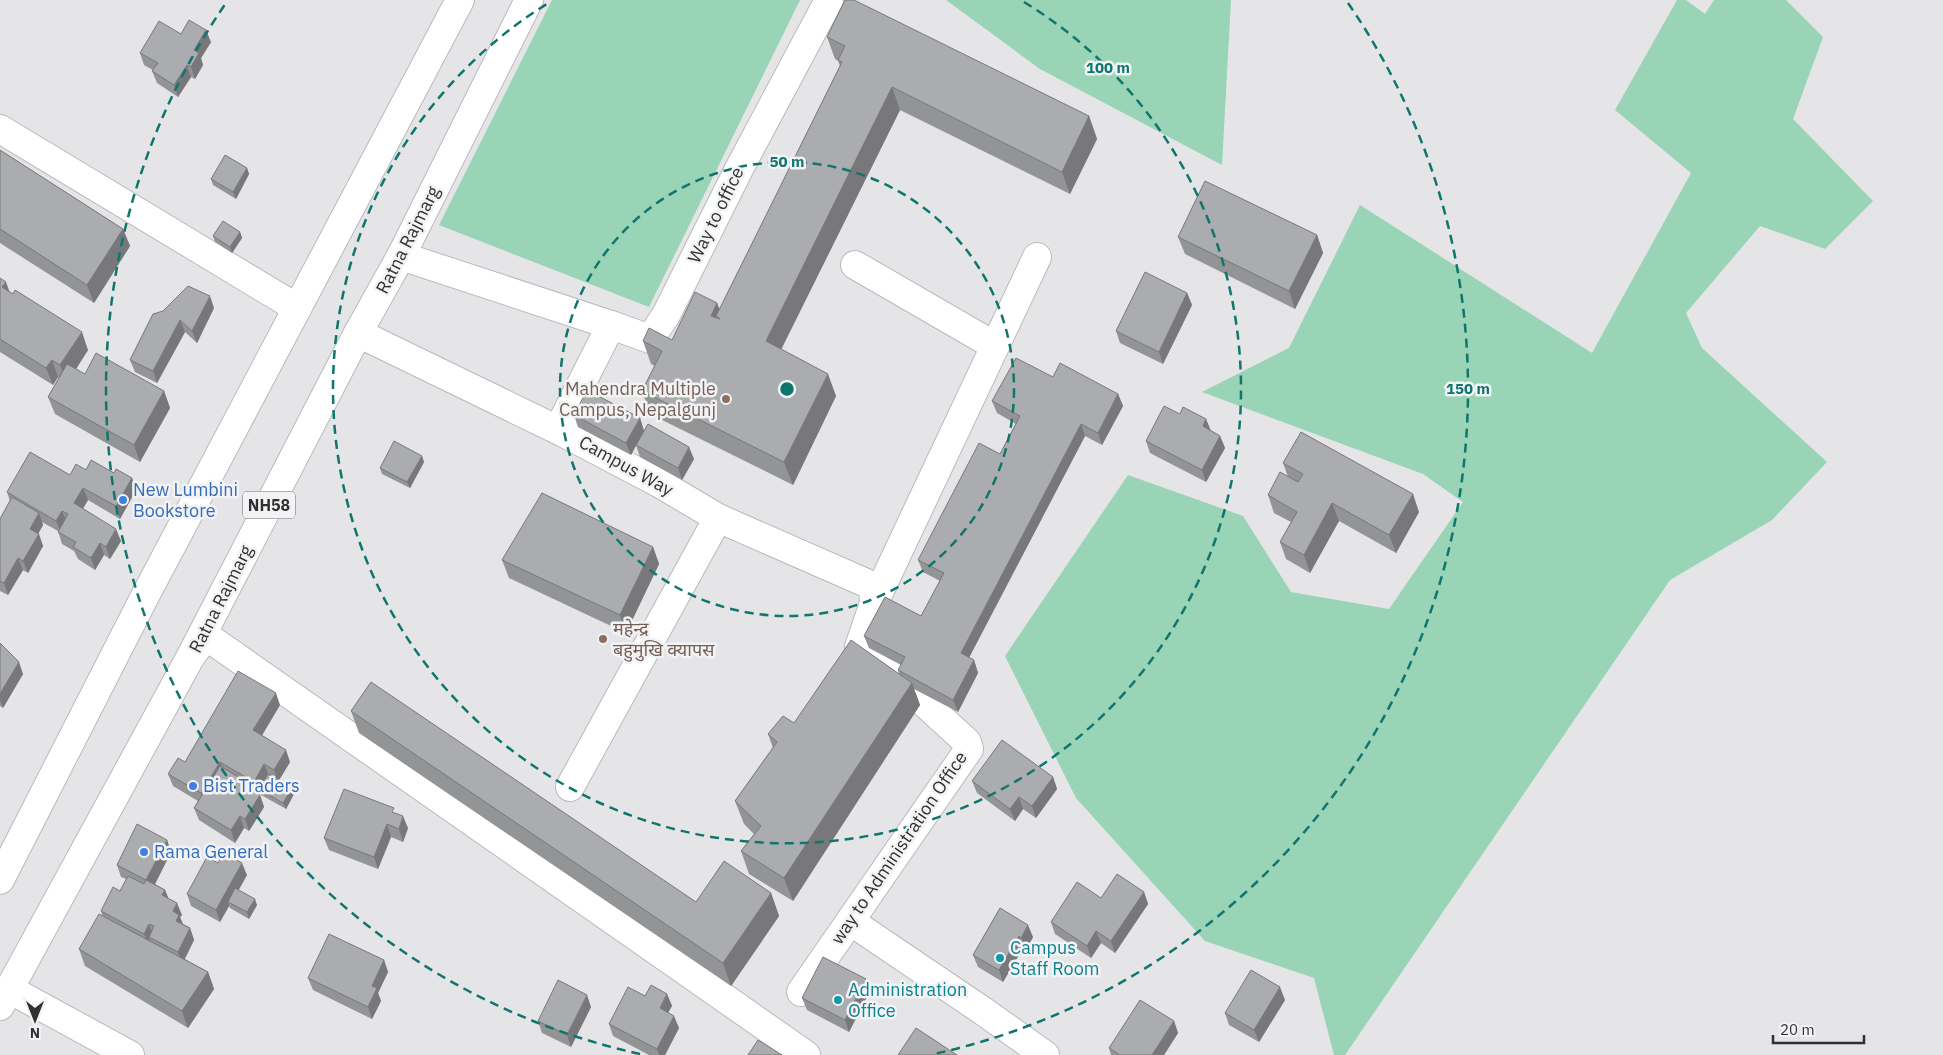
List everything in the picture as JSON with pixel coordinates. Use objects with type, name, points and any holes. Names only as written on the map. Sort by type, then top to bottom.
[{"type":"main road","points":[[0,880],[144,598],[460,0]]},
{"type":"main road","name":"Ratna Rajmarg","points":[[5,997],[191,656],[358,333],[401,256],[529,0]]},
{"type":"main road","name":"Way to office","points":[[611,325],[650,340],[666,315],[739,169],[829,0]]},
{"type":"main road","points":[[0,129],[297,308]]},
{"type":"main road","points":[[401,256],[611,325]]},
{"type":"main road","points":[[874,603],[1037,257]]},
{"type":"main road","points":[[855,265],[995,346]]},
{"type":"main road","name":"Campus Way","points":[[611,325],[560,428],[718,518]]},
{"type":"main road","points":[[358,333],[564,432]]},
{"type":"main road","points":[[570,787],[718,518],[873,586],[874,603]]},
{"type":"main road","name":"way to Administration Office","points":[[801,992],[969,749],[967,742],[886,668],[874,662],[859,647],[874,603]]},
{"type":"main road","points":[[191,656],[206,636],[806,1055]]},
{"type":"main road","points":[[850,921],[1045,1055]]},
{"type":"main road","points":[[5,997],[130,1055]]},
{"type":"green space","points":[[552,0],[800,0],[649,307],[439,225]]},
{"type":"green space","points":[[946,0],[1231,0],[1222,165],[1040,69]]},
{"type":"green space","points":[[1677,0],[1686,0],[1705,14],[1714,0],[1786,0],[1823,37],[1793,119],[1873,201],[1825,249],[1760,226],[1686,313],[1702,348],[1827,462],[1772,520],[1670,580],[1345,1055],[1334,1055],[1314,978],[1205,941],[1076,798],[1005,656],[1128,475],[1243,516],[1291,592],[1389,609],[1463,502],[1423,474],[1202,392],[1289,348],[1360,205],[1592,353],[1691,173],[1615,110]]},
{"type":"building","points":[[845,0],[854,0],[1089,116],[1062,172],[892,87],[766,341],[828,374],[784,462],[642,391],[662,351],[643,341],[649,328],[672,340],[695,292],[717,303],[711,316],[720,319],[716,316],[842,62],[838,60],[845,46],[827,37]]},
{"type":"building","points":[[189,20],[206,30],[194,50],[199,53],[191,67],[187,65],[174,85],[152,71],[158,63],[140,53],[159,21],[181,34]]},
{"type":"building","points":[[0,150],[123,229],[87,285],[0,229]]},
{"type":"building","points":[[225,155],[247,168],[233,192],[211,179]]},
{"type":"building","points":[[1205,181],[1317,235],[1289,291],[1178,237]]},
{"type":"building","points":[[223,221],[240,232],[230,247],[213,236]]},
{"type":"building","points":[[1145,272],[1187,293],[1159,352],[1116,331]]},
{"type":"building","points":[[0,278],[6,282],[2,287],[13,294],[15,290],[82,332],[60,365],[52,360],[46,368],[0,339]]},
{"type":"building","points":[[188,286],[210,296],[192,331],[180,320],[153,371],[130,360],[153,314],[163,311]]},
{"type":"building","points":[[96,353],[164,391],[134,445],[48,397],[67,364],[85,374]]},
{"type":"building","points":[[1016,358],[1053,377],[1060,363],[1118,394],[1098,433],[1081,424],[961,653],[974,660],[953,700],[898,670],[905,657],[864,636],[885,597],[921,616],[944,573],[918,560],[979,443],[1000,454],[1020,416],[992,401]]},
{"type":"building","points":[[587,390],[640,418],[626,443],[574,415]]},
{"type":"building","points":[[1164,406],[1180,414],[1183,407],[1206,419],[1203,426],[1220,436],[1202,470],[1146,441]]},
{"type":"building","points":[[648,424],[689,447],[678,468],[636,445]]},
{"type":"building","points":[[1301,432],[1413,494],[1389,535],[1332,503],[1304,555],[1280,542],[1297,512],[1268,495],[1280,472],[1298,482],[1303,474],[1283,463]]},
{"type":"building","points":[[394,441],[422,456],[407,482],[380,468]]},
{"type":"building","points":[[30,452],[70,475],[76,464],[86,470],[91,460],[114,473],[116,469],[132,478],[116,506],[83,488],[74,503],[116,529],[106,547],[100,543],[91,558],[73,547],[76,542],[58,532],[68,514],[62,511],[56,521],[7,492]]},
{"type":"building","points":[[542,493],[653,547],[620,615],[502,560]]},
{"type":"building","points":[[12,497],[39,513],[30,529],[39,534],[23,561],[18,558],[4,583],[0,581],[0,519]]},
{"type":"building","points":[[851,640],[912,683],[784,878],[741,851],[761,826],[735,801],[777,742],[768,734],[783,716],[794,723]]},
{"type":"building","points":[[0,643],[19,662],[0,694]]},
{"type":"building","points":[[238,671],[276,693],[253,730],[286,750],[274,770],[264,764],[254,782],[220,762],[201,793],[168,774],[178,758],[185,762]]},
{"type":"building","points":[[371,682],[696,902],[724,861],[771,893],[723,963],[351,711]]},
{"type":"building","points":[[1002,740],[1053,777],[1032,806],[1019,797],[1010,809],[972,781]]},
{"type":"building","points":[[220,766],[250,784],[248,788],[260,795],[245,819],[240,816],[231,830],[194,808]]},
{"type":"building","points":[[268,774],[292,788],[283,803],[259,789]]},
{"type":"building","points":[[344,789],[394,808],[392,812],[403,816],[399,829],[387,824],[374,857],[324,838]]},
{"type":"building","points":[[137,824],[167,840],[146,880],[117,865]]},
{"type":"building","points":[[224,853],[242,863],[216,910],[187,894],[207,857],[218,863]]},
{"type":"building","points":[[1117,874],[1144,892],[1111,941],[1096,931],[1087,946],[1051,922],[1077,882],[1101,898]]},
{"type":"building","points":[[128,876],[144,884],[146,880],[165,890],[162,895],[177,903],[173,911],[179,915],[176,921],[190,928],[178,952],[149,937],[154,926],[149,924],[144,934],[101,911],[113,887],[120,891]]},
{"type":"building","points":[[235,888],[255,899],[247,912],[228,902]]},
{"type":"building","points":[[1000,908],[1028,925],[1021,938],[1019,936],[999,970],[973,955]]},
{"type":"building","points":[[99,914],[208,972],[182,1011],[79,949]]},
{"type":"building","points":[[329,934],[384,960],[372,986],[377,988],[368,1007],[308,978]]},
{"type":"building","name":"Administration Office","points":[[823,957],[866,979],[845,1020],[802,998]]},
{"type":"building","points":[[1251,970],[1280,987],[1254,1030],[1225,1013]]},
{"type":"building","points":[[558,980],[587,995],[567,1035],[538,1021]]},
{"type":"building","points":[[651,985],[667,994],[660,1008],[674,1016],[657,1049],[609,1024],[628,987],[645,996]]},
{"type":"building","points":[[1140,1000],[1174,1021],[1152,1055],[1120,1055],[1109,1048]]},
{"type":"building","points":[[916,1028],[957,1055],[898,1055]]},
{"type":"building","points":[[758,1040],[782,1055],[748,1055]]},
{"type":"place","name":"Mahendra Multiple Campus, Nepalgunj","points":[[726,399]]},
{"type":"place","name":"New Lumbini Bookstore","points":[[123,500]]},
{"type":"place","name":"महेन्द्र बहुमुखि क्यापस","points":[[603,639]]},
{"type":"place","name":"Bist Traders","points":[[193,786]]},
{"type":"place","name":"Rama General","points":[[144,852]]},
{"type":"place","name":"Campus Staff Room","points":[[1000,958]]},
{"type":"place","name":"Administration Office","points":[[838,1000]]}]
